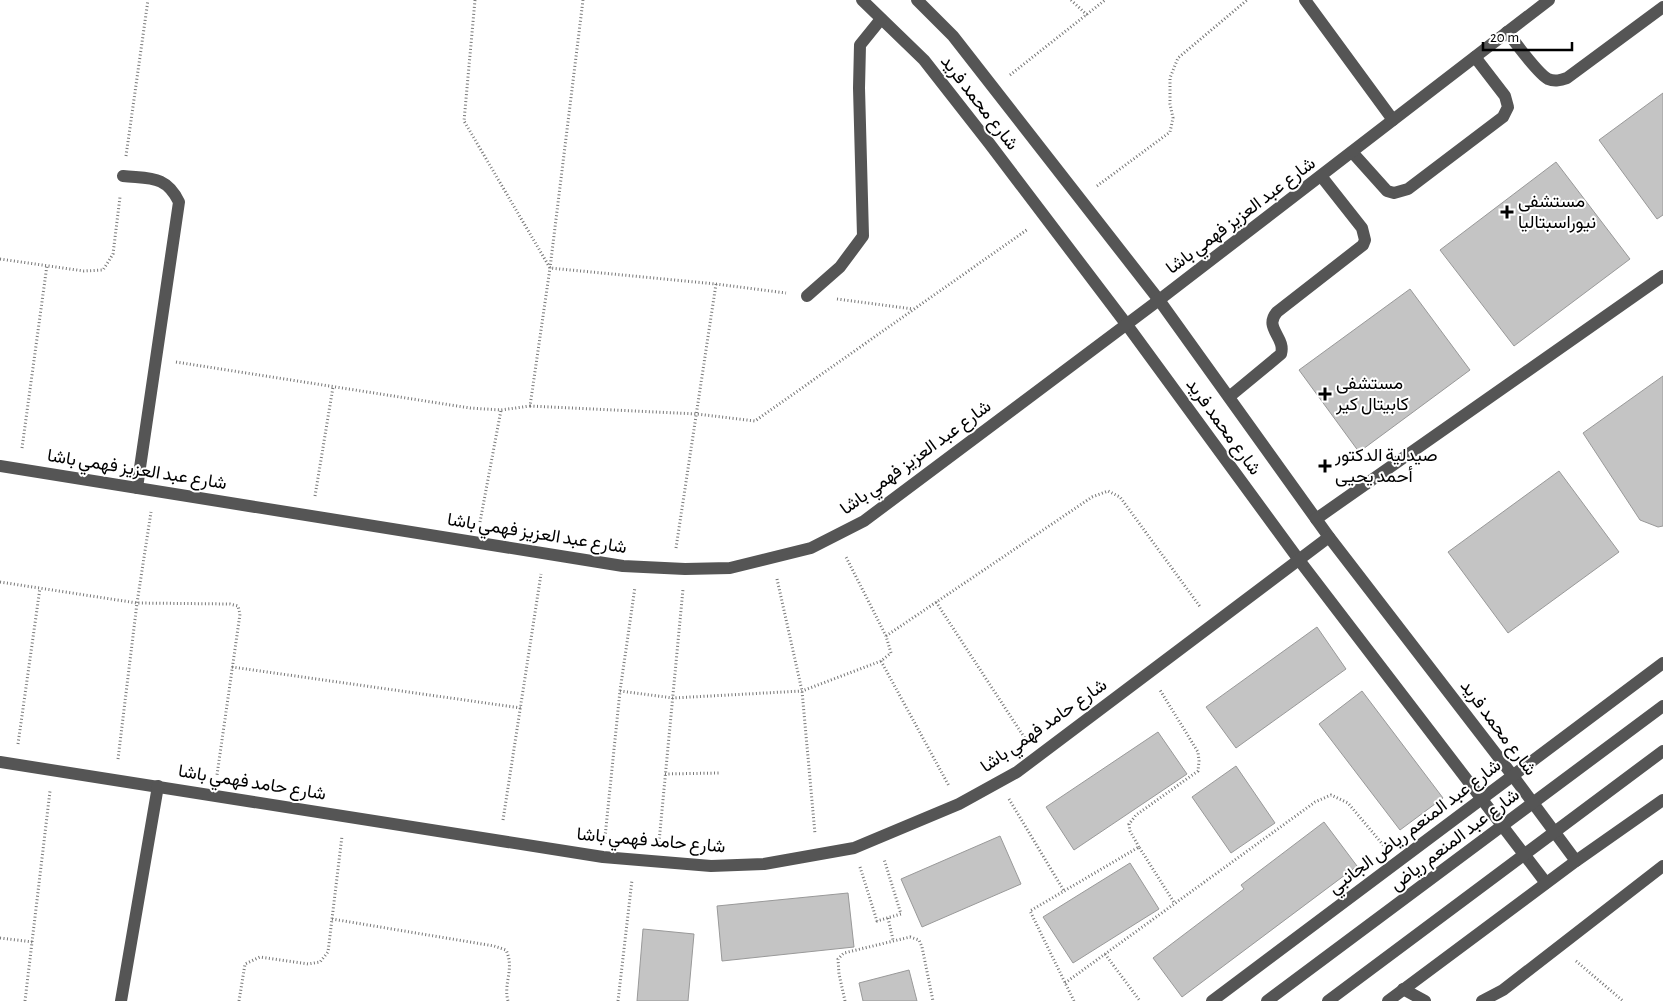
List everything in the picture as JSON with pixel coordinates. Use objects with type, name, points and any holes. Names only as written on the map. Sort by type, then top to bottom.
[{"type":"street","name":"شارع محمد فريد","points":[[862,0],[924,60],[1045,216],[1127,324],[1299,560],[1546,883]]},
{"type":"street","name":"شارع محمد فريد","points":[[917,0],[953,36],[1159,300],[1330,537],[1576,860]]},
{"type":"street","points":[[1305,0],[1393,120]]},
{"type":"street","name":"شارع عبد العزيز فهمي باشا","points":[[0,466],[622,566],[679,569],[730,568],[773,559],[810,548],[864,521],[1159,300],[1549,0]]},
{"type":"street","points":[[1507,32],[1542,74],[1549,80],[1559,81],[1567,78],[1663,7]]},
{"type":"street","points":[[807,296],[840,267],[863,236],[860,45],[881,19]]},
{"type":"street","points":[[1352,152],[1387,191],[1401,192],[1408,189],[1504,117],[1507,112],[1508,101],[1474,57]]},
{"type":"street","points":[[123,176],[161,181],[173,189],[179,202],[137,488]]},
{"type":"street","points":[[1229,397],[1280,354],[1282,344],[1272,326],[1272,321],[1277,312],[1363,245],[1365,240],[1362,228],[1321,176]]},
{"type":"street","points":[[1316,518],[1663,276]]},
{"type":"street","name":"شارع حامد فهمي باشا","points":[[0,762],[602,857],[711,866],[764,864],[854,848],[959,804],[1017,772],[1330,537]]},
{"type":"street","name":"شارع عبد المنعم رياض الجانبي","points":[[1212,1001],[1663,663]]},
{"type":"street","name":"شارع عبد المنعم رياض","points":[[1267,1001],[1663,706]]},
{"type":"street","points":[[1328,1001],[1663,751]]},
{"type":"street","points":[[121,1001],[158,786]]},
{"type":"street","points":[[1388,1001],[1576,860],[1663,800]]},
{"type":"street","points":[[1482,1001],[1503,990],[1663,866]]},
{"type":"street","points":[[1404,989],[1426,1001]]},
{"type":"path","points":[[0,259],[84,271],[103,270],[112,254],[148,0]]},
{"type":"path","points":[[475,0],[464,121],[550,268]]},
{"type":"path","points":[[530,406],[550,268],[583,0]]},
{"type":"path","points":[[1071,0],[1087,15]]},
{"type":"path","points":[[994,88],[1105,0]]},
{"type":"path","points":[[1080,200],[1170,132],[1173,118],[1170,104],[1170,78],[1178,58],[1247,0]]},
{"type":"path","points":[[156,359],[470,408],[501,410],[530,406],[696,414],[755,421],[1045,216]]},
{"type":"path","points":[[19,469],[48,265]]},
{"type":"path","points":[[550,268],[716,284],[913,309]]},
{"type":"path","points":[[657,862],[673,698],[679,569],[696,414],[716,284]]},
{"type":"path","points":[[312,516],[333,387]]},
{"type":"path","points":[[476,542],[501,410]]},
{"type":"path","points":[[115,779],[137,602],[154,491]]},
{"type":"path","points":[[886,636],[1092,496],[1108,491],[1120,497],[1213,624]]},
{"type":"path","points":[[620,691],[673,698],[802,692],[881,661],[891,653],[886,636],[836,536]]},
{"type":"path","points":[[500,840],[544,554]]},
{"type":"path","points":[[773,559],[802,692],[817,855]]},
{"type":"path","points":[[602,857],[620,691],[638,567]]},
{"type":"path","points":[[0,582],[137,602],[230,604],[238,606],[240,614],[215,795]]},
{"type":"path","points":[[15,764],[40,588]]},
{"type":"path","points":[[936,602],[1037,756]]},
{"type":"path","points":[[881,661],[959,804]]},
{"type":"path","points":[[232,667],[521,708]]},
{"type":"path","points":[[1149,672],[1198,752],[1198,771],[1136,815],[1129,824],[1130,831],[1139,847],[1175,904]]},
{"type":"path","points":[[26,1001],[52,770]]},
{"type":"path","points":[[665,774],[720,773]]},
{"type":"path","points":[[998,782],[1064,891]]},
{"type":"path","points":[[1065,983],[1315,802],[1331,795],[1348,803],[1398,862]]},
{"type":"path","points":[[239,1001],[245,964],[260,957],[308,964],[320,962],[328,952],[345,816]]},
{"type":"path","points":[[854,848],[877,921],[901,914],[878,839]]},
{"type":"path","points":[[1074,1001],[1030,911],[1139,847]]},
{"type":"path","points":[[618,1001],[634,860]]},
{"type":"path","points":[[888,918],[894,940]]},
{"type":"path","points":[[332,919],[494,946],[506,950],[510,960],[507,988],[508,1001]]},
{"type":"path","points":[[845,1001],[838,959],[844,953],[910,937],[919,940],[922,947],[933,1001]]},
{"type":"path","points":[[0,938],[32,942]]},
{"type":"path","points":[[1559,946],[1623,1001]]},
{"type":"path","points":[[1105,954],[1140,1001]]},
{"type":"building","points":[[1663,93],[1663,215],[1657,219],[1599,140]]},
{"type":"building","points":[[1556,162],[1630,259],[1514,346],[1440,250]]},
{"type":"building","points":[[1410,289],[1470,370],[1359,452],[1299,370]]},
{"type":"building","points":[[1663,376],[1663,526],[1658,527],[1640,520],[1583,433]]},
{"type":"building","points":[[1559,471],[1619,552],[1508,633],[1448,552]]},
{"type":"building","points":[[1317,627],[1346,669],[1236,748],[1206,707]]},
{"type":"building","points":[[1362,691],[1443,798],[1400,830],[1319,724]]},
{"type":"building","points":[[1158,732],[1187,774],[1074,850],[1046,807]]},
{"type":"building","points":[[1236,766],[1275,823],[1231,853],[1192,797]]},
{"type":"building","points":[[1324,822],[1357,866],[1182,997],[1153,958],[1244,889],[1241,885]]},
{"type":"building","points":[[1000,836],[1021,884],[922,927],[901,879]]},
{"type":"building","points":[[1130,863],[1159,909],[1073,963],[1043,917]]},
{"type":"building","points":[[848,893],[854,947],[722,961],[717,906]]},
{"type":"building","points":[[643,929],[694,934],[688,1001],[637,1001]]},
{"type":"building","points":[[909,970],[917,1001],[863,1001],[859,983]]},
{"type":"place","name":"مستشفى نيوراسبتاليا","points":[[1507,212]]},
{"type":"place","name":"مستشفى كابيتال كير","points":[[1325,394]]},
{"type":"place","name":"صيدلية الدكتور أحمد يحيى","points":[[1325,466]]}]
